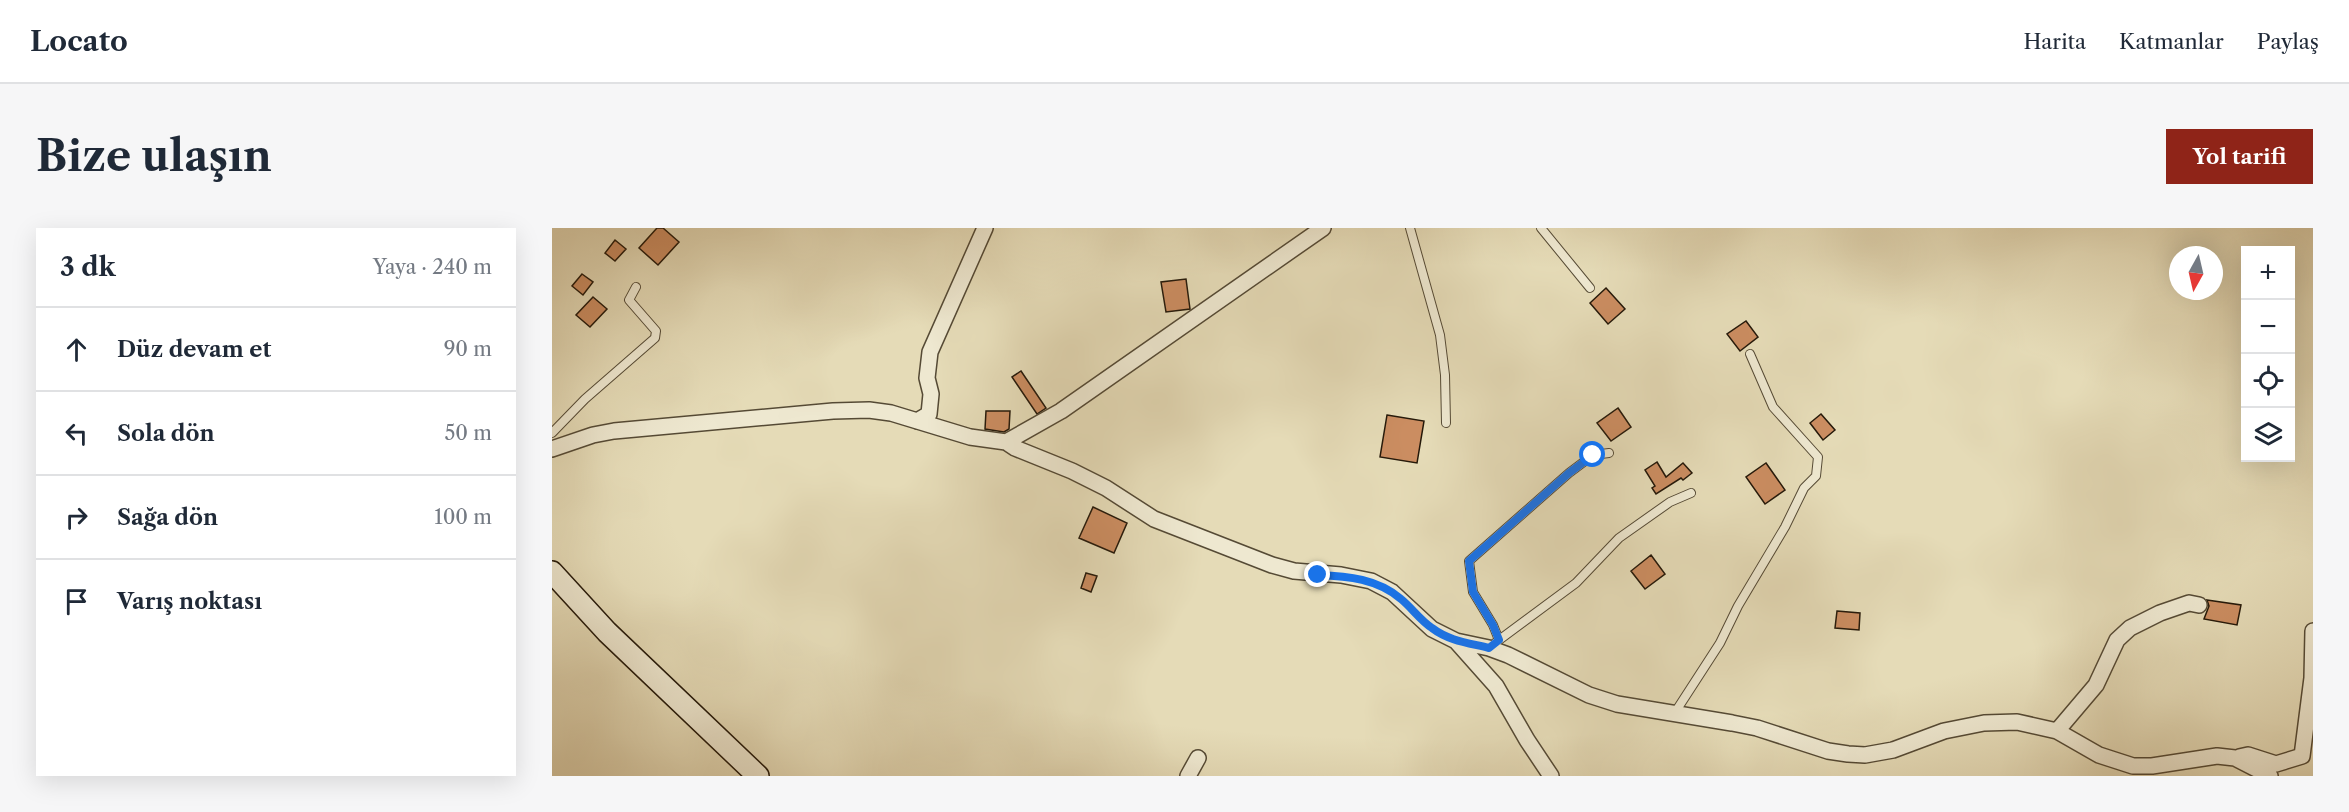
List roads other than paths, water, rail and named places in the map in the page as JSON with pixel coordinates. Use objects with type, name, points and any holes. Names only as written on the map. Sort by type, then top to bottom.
[{"type":"street","points":[[917,421],[929,414],[931,405],[927,378],[930,352],[986,228]]},
{"type":"street","points":[[1006,442],[1061,411],[1323,228]]},
{"type":"street","points":[[552,449],[593,435],[614,431],[833,411],[869,410],[891,413],[970,437],[1006,442],[1097,484],[1154,519],[1272,565],[1294,571],[1341,575],[1371,581],[1397,596],[1432,629],[1456,641],[1496,686],[1551,776]]},
{"type":"street","points":[[552,572],[607,633],[758,776]]},
{"type":"street","points":[[2057,731],[2096,686],[2117,640],[2130,628],[2160,613],[2189,603],[2199,605]]},
{"type":"street","points":[[2235,758],[2248,754],[2276,764],[2302,756],[2312,678],[2313,631]]},
{"type":"street","points":[[1456,641],[1494,644],[1508,655],[1590,695],[1617,704],[1757,728],[1828,751],[1865,754],[1893,750],[1944,731],[1984,723],[2017,722],[2057,731],[2099,755],[2133,766],[2152,766],[2217,756],[2235,758],[2270,776]]},
{"type":"street","points":[[1188,776],[1198,758]]},
{"type":"lane","points":[[1410,228],[1440,335],[1445,375],[1446,423]]},
{"type":"lane","points":[[1541,228],[1590,288]]},
{"type":"lane","points":[[552,433],[585,399],[655,338],[656,332],[628,300],[636,287]]},
{"type":"lane","points":[[1674,714],[1720,644],[1738,606],[1785,527],[1804,488],[1816,476],[1818,458],[1773,407],[1750,354]]},
{"type":"lane","points":[[1494,644],[1493,625],[1473,592],[1469,561],[1569,473],[1593,455],[1609,453]]},
{"type":"lane","points":[[1494,644],[1576,583],[1619,538],[1670,502],[1691,493]]}]
